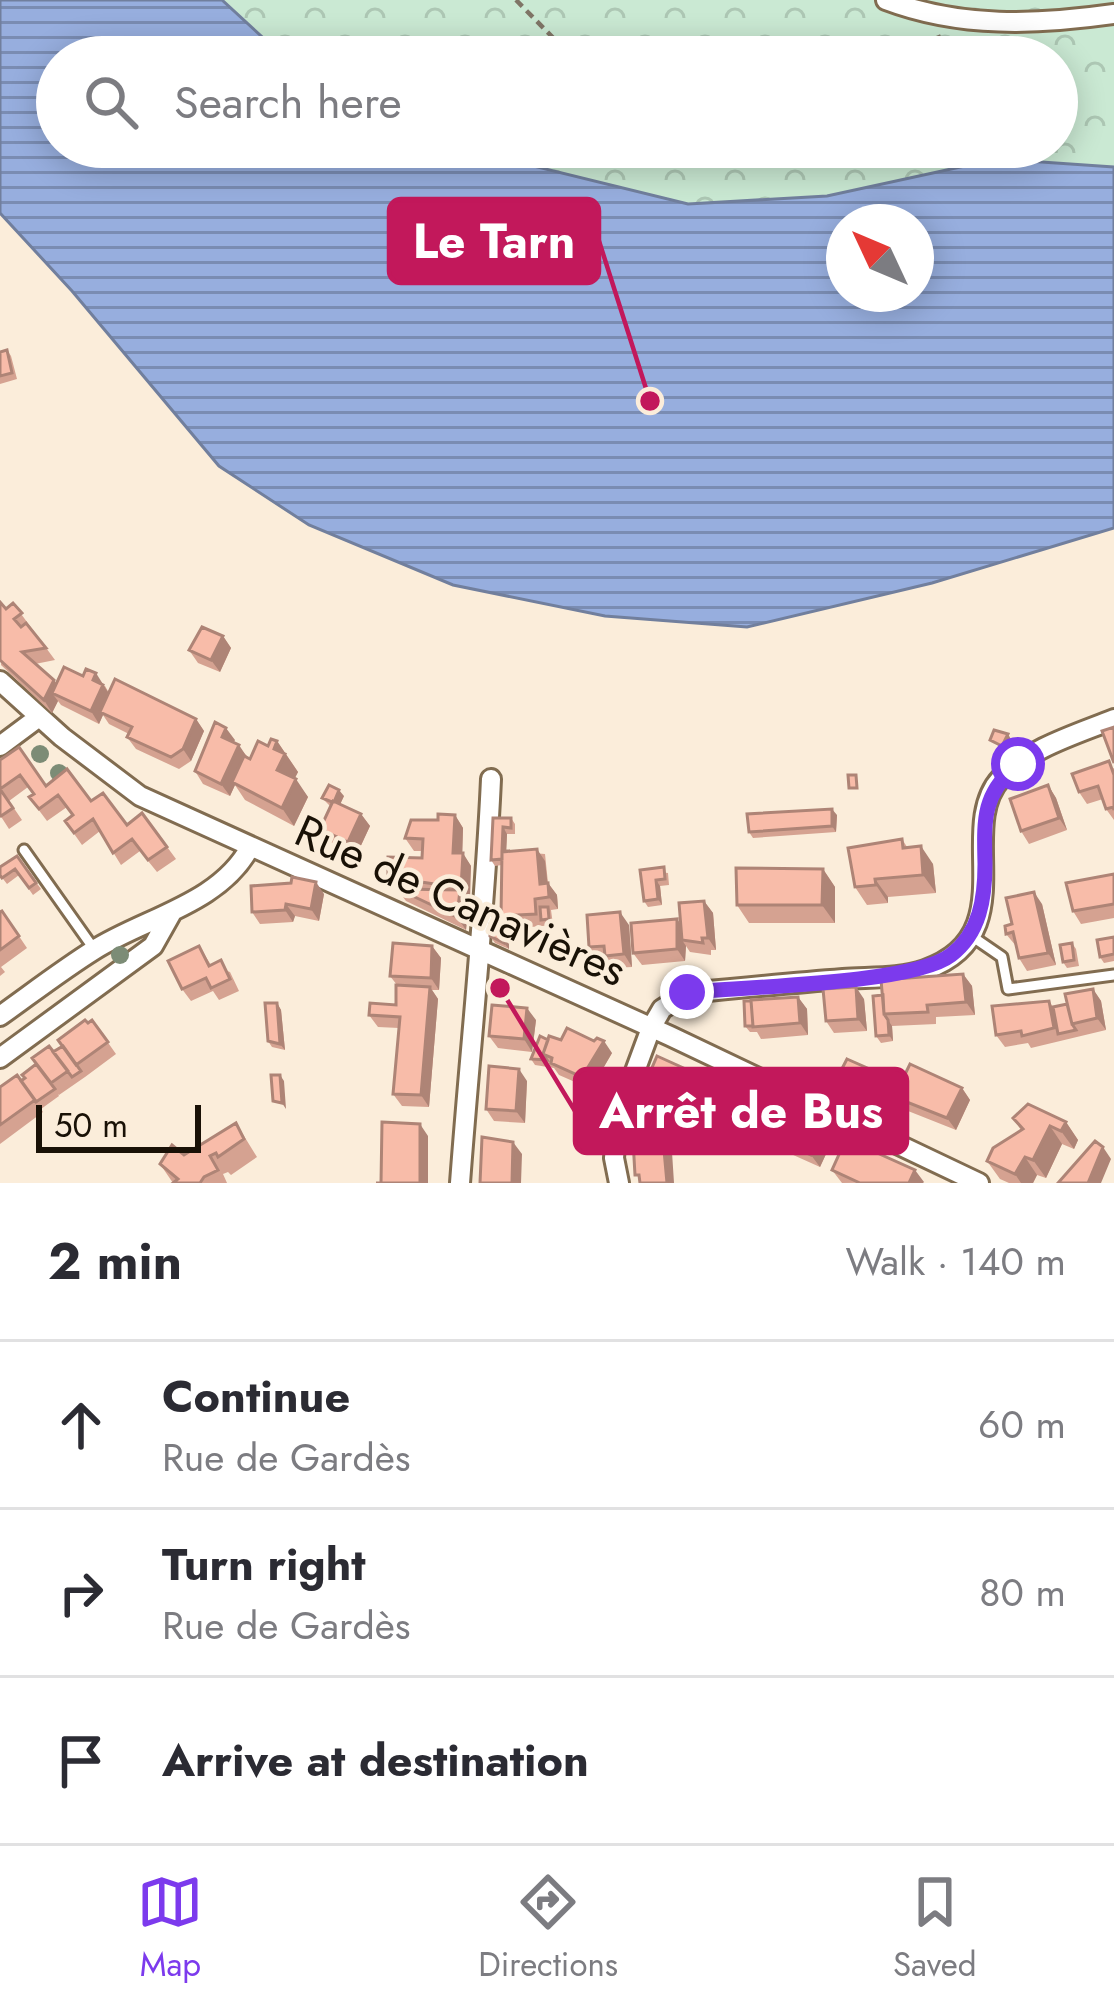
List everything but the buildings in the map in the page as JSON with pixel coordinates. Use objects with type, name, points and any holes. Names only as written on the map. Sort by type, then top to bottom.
[{"type":"street","points":[[886,0],[915,11],[976,22],[1061,21],[1114,14]]},
{"type":"street","name":"Rue de Canavières","points":[[0,681],[140,796],[979,1183]]},
{"type":"street","points":[[0,746],[39,717]]},
{"type":"street","points":[[620,1183],[614,1158],[616,1120],[662,1009],[687,992],[925,970],[951,955],[980,917],[985,810],[998,781],[1057,742],[1114,719]]},
{"type":"street","points":[[460,1183],[491,779]]},
{"type":"street","points":[[0,1016],[94,949],[142,922],[171,914],[229,874],[250,847]]},
{"type":"street","points":[[0,1058],[153,946],[171,914]]},
{"type":"street","points":[[94,949],[117,973]]},
{"type":"lane","points":[[24,850],[94,949]]},
{"type":"lane","points":[[970,935],[1002,957],[1008,989],[1114,975]]},
{"type":"path","points":[[516,0],[552,36]]},
{"type":"path","points":[[942,36],[976,22]]},
{"type":"green space","points":[[222,0],[1114,0],[1114,167],[1078,165],[1078,36],[261,36]]},
{"type":"green space","points":[[541,168],[956,168],[827,196],[688,204]]},
{"type":"water","points":[[0,0],[222,0],[261,36],[36,36],[36,168],[541,168],[688,204],[827,196],[956,168],[1114,167],[1114,528],[932,583],[747,627],[605,616],[453,585],[309,525],[219,466],[0,213]]},
{"type":"place","name":"Le Tarn","points":[[650,401]]},
{"type":"place","name":"Arrêt de Bus","points":[[500,988]]},
{"type":"route","points":[[687,992],[885,976],[925,970],[951,955],[980,917],[985,810],[998,781],[1018,764]]}]
